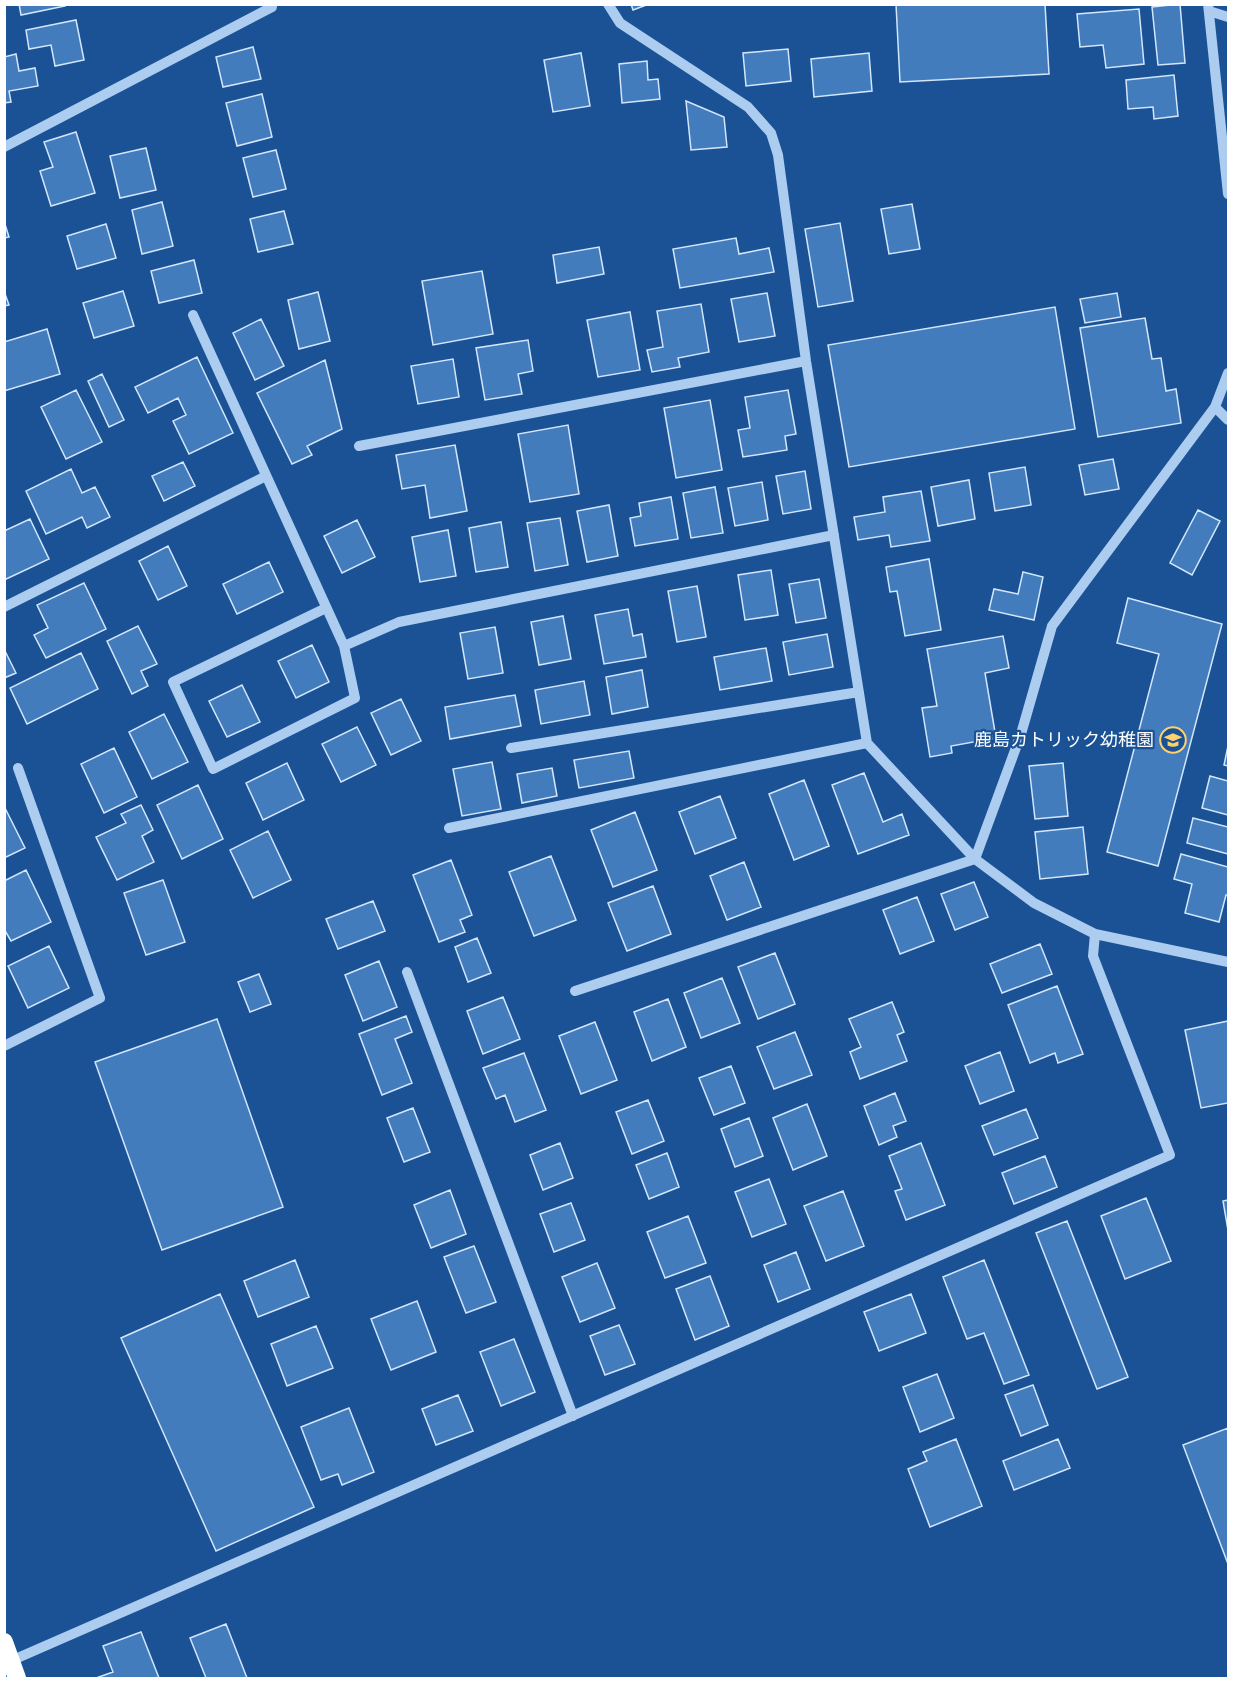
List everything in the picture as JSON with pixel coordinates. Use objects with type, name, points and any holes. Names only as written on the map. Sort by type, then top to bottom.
[{"type":"highway","points":[[4,1642],[8,1663],[17,1678]]},
{"type":"street","points":[[4,147],[272,7],[272,4]]},
{"type":"street","points":[[608,4],[620,23],[748,107],[771,133],[778,155],[806,361],[867,743],[975,859],[1034,903],[1095,934],[1228,962]]},
{"type":"street","points":[[1209,8],[1228,17]]},
{"type":"street","points":[[1209,8],[1228,194]]},
{"type":"street","points":[[193,315],[344,646],[355,698],[213,768],[173,682],[326,608]]},
{"type":"street","points":[[359,446],[806,361]]},
{"type":"street","points":[[975,859],[1021,734],[1052,626],[1215,407],[1228,373]]},
{"type":"street","points":[[1215,407],[1228,420]]},
{"type":"street","points":[[4,607],[266,476]]},
{"type":"street","points":[[344,646],[399,622],[834,535]]},
{"type":"street","points":[[511,748],[859,692]]},
{"type":"street","points":[[449,828],[867,743]]},
{"type":"street","points":[[4,1046],[100,999],[18,768]]},
{"type":"street","points":[[575,991],[975,859]]},
{"type":"street","points":[[8,1663],[1170,1155],[1093,956],[1095,934]]},
{"type":"street","points":[[407,972],[573,1416]]},
{"type":"building","points":[[19,4],[64,4],[65,6],[21,15]]},
{"type":"building","points":[[631,4],[649,4],[633,10]]},
{"type":"building","points":[[896,4],[1045,4],[1049,74],[900,82]]},
{"type":"building","points":[[1180,4],[1185,63],[1158,65],[1152,7]]},
{"type":"building","points":[[1139,9],[1144,64],[1106,68],[1103,45],[1080,47],[1077,14]]},
{"type":"building","points":[[76,20],[84,60],[55,66],[51,45],[29,49],[26,30]]},
{"type":"building","points":[[253,47],[261,79],[223,87],[216,57]]},
{"type":"building","points":[[788,49],[791,81],[746,86],[743,53]]},
{"type":"building","points":[[581,53],[590,106],[553,112],[544,60]]},
{"type":"building","points":[[869,53],[872,91],[814,97],[811,59]]},
{"type":"building","points":[[16,54],[19,71],[35,68],[38,86],[9,91],[11,102],[4,103],[4,57]]},
{"type":"building","points":[[647,61],[648,80],[658,79],[660,99],[622,103],[619,64]]},
{"type":"building","points":[[1174,75],[1178,116],[1154,119],[1153,107],[1128,109],[1126,80]]},
{"type":"building","points":[[262,94],[272,137],[237,146],[226,103]]},
{"type":"building","points":[[686,101],[724,117],[727,147],[691,150]]},
{"type":"building","points":[[76,132],[95,193],[51,206],[40,171],[53,167],[44,142]]},
{"type":"building","points":[[146,148],[156,190],[120,198],[110,156]]},
{"type":"building","points":[[276,150],[286,189],[253,197],[243,158]]},
{"type":"building","points":[[162,202],[173,246],[142,254],[132,210]]},
{"type":"building","points":[[912,204],[920,249],[889,254],[881,209]]},
{"type":"building","points":[[284,211],[293,244],[258,252],[250,219]]},
{"type":"building","points":[[4,221],[9,237],[4,238]]},
{"type":"building","points":[[840,223],[853,301],[818,307],[805,229]]},
{"type":"building","points":[[106,224],[116,258],[77,269],[67,236]]},
{"type":"building","points":[[736,238],[739,254],[769,248],[774,272],[680,288],[673,249]]},
{"type":"building","points":[[599,247],[604,274],[557,283],[553,255]]},
{"type":"building","points":[[194,260],[202,293],[159,303],[151,271]]},
{"type":"building","points":[[482,271],[493,334],[433,345],[422,281]]},
{"type":"building","points":[[4,291],[9,305],[4,306]]},
{"type":"building","points":[[123,291],[134,326],[94,338],[83,303]]},
{"type":"building","points":[[318,292],[330,341],[299,349],[288,300]]},
{"type":"building","points":[[767,293],[775,336],[739,342],[731,299]]},
{"type":"building","points":[[1117,293],[1121,317],[1085,323],[1080,299]]},
{"type":"building","points":[[701,304],[709,352],[678,358],[680,367],[652,372],[647,350],[663,347],[657,311]]},
{"type":"building","points":[[1055,307],[1075,429],[849,467],[828,345]]},
{"type":"building","points":[[630,312],[640,370],[598,377],[587,320]]},
{"type":"building","points":[[1145,318],[1152,359],[1161,358],[1166,391],[1176,389],[1181,423],[1098,437],[1080,328]]},
{"type":"building","points":[[261,319],[284,366],[255,380],[233,333]]},
{"type":"building","points":[[47,329],[60,374],[4,391],[4,342]]},
{"type":"building","points":[[528,340],[533,371],[518,374],[522,394],[485,400],[476,348]]},
{"type":"building","points":[[197,357],[233,433],[189,454],[173,421],[186,415],[178,398],[148,413],[135,387]]},
{"type":"building","points":[[453,359],[459,397],[418,404],[411,366]]},
{"type":"building","points":[[325,360],[342,429],[307,446],[312,455],[292,464],[257,393]]},
{"type":"building","points":[[102,374],[124,420],[109,427],[88,381]]},
{"type":"building","points":[[76,390],[102,442],[66,459],[41,407]]},
{"type":"building","points":[[788,390],[796,434],[785,436],[787,450],[743,457],[738,430],[750,428],[745,397]]},
{"type":"building","points":[[710,400],[722,470],[676,478],[664,408]]},
{"type":"building","points":[[568,425],[579,494],[530,502],[518,434]]},
{"type":"building","points":[[455,445],[467,511],[430,518],[425,485],[402,489],[396,455]]},
{"type":"building","points":[[1113,459],[1119,489],[1085,495],[1079,465]]},
{"type":"building","points":[[183,462],[195,486],[164,501],[152,476]]},
{"type":"building","points":[[1025,467],[1031,505],[995,511],[989,473]]},
{"type":"building","points":[[71,469],[82,493],[95,487],[110,517],[87,528],[82,517],[46,534],[26,491]]},
{"type":"building","points":[[805,471],[811,509],[783,514],[776,476]]},
{"type":"building","points":[[969,480],[975,519],[938,526],[931,487]]},
{"type":"building","points":[[762,482],[768,520],[735,526],[728,488]]},
{"type":"building","points":[[715,487],[723,533],[691,538],[683,493]]},
{"type":"building","points":[[921,491],[930,541],[891,547],[889,535],[858,540],[854,517],[885,512],[883,497]]},
{"type":"building","points":[[671,497],[678,539],[635,546],[630,518],[641,516],[639,503]]},
{"type":"building","points":[[609,505],[618,556],[587,562],[577,511]]},
{"type":"building","points":[[1198,510],[1220,521],[1192,575],[1170,563]]},
{"type":"building","points":[[560,518],[568,565],[535,571],[527,523]]},
{"type":"building","points":[[30,519],[49,559],[4,580],[4,531]]},
{"type":"building","points":[[357,520],[375,557],[342,573],[324,536]]},
{"type":"building","points":[[501,522],[508,567],[476,572],[469,528]]},
{"type":"building","points":[[448,530],[456,576],[420,582],[412,537]]},
{"type":"building","points":[[168,546],[187,586],[158,600],[139,561]]},
{"type":"building","points":[[929,559],[941,630],[905,636],[897,591],[890,592],[886,567]]},
{"type":"building","points":[[269,562],[283,592],[237,614],[223,584]]},
{"type":"building","points":[[771,570],[778,615],[745,620],[738,575]]},
{"type":"building","points":[[1023,572],[1043,577],[1034,620],[989,610],[994,589],[1018,594]]},
{"type":"building","points":[[819,579],[826,618],[796,623],[789,584]]},
{"type":"building","points":[[84,583],[106,629],[46,658],[34,635],[48,628],[37,605]]},
{"type":"building","points":[[697,586],[706,637],[677,642],[668,591]]},
{"type":"building","points":[[1128,598],[1222,624],[1158,866],[1107,852],[1159,654],[1117,643]]},
{"type":"building","points":[[628,609],[633,636],[642,634],[646,657],[604,664],[595,615]]},
{"type":"building","points":[[563,616],[571,659],[539,665],[531,622]]},
{"type":"building","points":[[138,626],[157,664],[141,671],[148,686],[132,694],[107,641]]},
{"type":"building","points":[[495,627],[503,673],[468,679],[460,633]]},
{"type":"building","points":[[827,634],[833,667],[789,675],[783,642]]},
{"type":"building","points":[[1003,636],[1009,668],[985,673],[996,738],[951,746],[952,753],[930,757],[922,708],[937,706],[927,649]]},
{"type":"building","points":[[312,645],[329,682],[296,698],[278,661]]},
{"type":"building","points":[[766,648],[772,681],[720,690],[714,657]]},
{"type":"building","points":[[4,649],[16,673],[4,678]]},
{"type":"building","points":[[81,653],[98,689],[27,724],[10,688]]},
{"type":"building","points":[[642,670],[648,707],[612,714],[606,677]]},
{"type":"building","points":[[584,681],[590,715],[541,724],[535,690]]},
{"type":"building","points":[[242,685],[260,722],[227,737],[209,701]]},
{"type":"building","points":[[515,695],[521,726],[450,739],[445,707]]},
{"type":"building","points":[[401,699],[421,741],[391,755],[371,713]]},
{"type":"building","points":[[164,714],[188,762],[152,779],[129,732]]},
{"type":"building","points":[[357,727],[376,765],[341,782],[322,744]]},
{"type":"building","points":[[1228,746],[1228,766],[1224,765]]},
{"type":"building","points":[[114,748],[137,797],[104,813],[81,764]]},
{"type":"building","points":[[629,751],[634,778],[579,788],[574,760]]},
{"type":"building","points":[[492,762],[501,809],[462,816],[453,769]]},
{"type":"building","points":[[287,763],[304,800],[263,820],[246,783]]},
{"type":"building","points":[[1063,763],[1068,816],[1035,819],[1029,766]]},
{"type":"building","points":[[552,768],[557,796],[522,803],[517,774]]},
{"type":"building","points":[[864,773],[883,822],[902,814],[909,835],[858,854],[832,785]]},
{"type":"building","points":[[1210,776],[1228,781],[1228,815],[1202,808]]},
{"type":"building","points":[[804,780],[829,846],[794,860],[769,794]]},
{"type":"building","points":[[198,785],[223,839],[182,859],[157,805]]},
{"type":"building","points":[[720,796],[736,838],[695,854],[679,812]]},
{"type":"building","points":[[141,805],[153,830],[142,836],[154,862],[117,880],[96,837],[126,823],[121,814]]},
{"type":"building","points":[[4,806],[25,848],[4,858]]},
{"type":"building","points":[[635,812],[657,870],[613,887],[591,830]]},
{"type":"building","points":[[1193,818],[1228,827],[1228,854],[1187,843]]},
{"type":"building","points":[[1083,827],[1088,874],[1040,879],[1035,832]]},
{"type":"building","points":[[268,831],[291,880],[253,898],[230,850]]},
{"type":"building","points":[[1181,854],[1228,867],[1228,895],[1226,895],[1219,922],[1185,913],[1192,884],[1174,879]]},
{"type":"building","points":[[551,856],[576,920],[534,936],[509,872]]},
{"type":"building","points":[[451,860],[472,915],[460,920],[465,932],[439,942],[413,875]]},
{"type":"building","points":[[744,862],[761,907],[727,920],[710,876]]},
{"type":"building","points":[[26,870],[51,922],[11,941],[4,929],[4,881]]},
{"type":"building","points":[[163,880],[185,942],[146,955],[124,893]]},
{"type":"building","points":[[974,882],[988,917],[955,930],[941,894]]},
{"type":"building","points":[[653,886],[671,934],[627,951],[608,903]]},
{"type":"building","points":[[917,897],[934,941],[900,954],[883,910]]},
{"type":"building","points":[[373,901],[385,931],[338,949],[326,919]]},
{"type":"building","points":[[477,938],[491,973],[468,982],[455,947]]},
{"type":"building","points":[[1040,944],[1052,974],[1002,993],[990,964]]},
{"type":"building","points":[[49,946],[69,988],[28,1008],[8,966]]},
{"type":"building","points":[[775,953],[795,1004],[758,1019],[738,967]]},
{"type":"building","points":[[379,961],[397,1007],[363,1021],[345,975]]},
{"type":"building","points":[[259,974],[271,1004],[250,1012],[238,982]]},
{"type":"building","points":[[722,978],[740,1023],[701,1038],[684,993]]},
{"type":"building","points":[[1057,986],[1083,1054],[1058,1063],[1055,1053],[1030,1063],[1008,1005]]},
{"type":"building","points":[[503,997],[520,1039],[483,1054],[467,1011]]},
{"type":"building","points":[[668,999],[686,1047],[652,1061],[634,1012]]},
{"type":"building","points":[[892,1002],[904,1032],[897,1035],[907,1061],[860,1079],[850,1052],[861,1047],[849,1019]]},
{"type":"building","points":[[406,1016],[412,1032],[395,1039],[412,1083],[382,1095],[359,1034]]},
{"type":"building","points":[[217,1019],[283,1207],[162,1250],[95,1062]]},
{"type":"building","points":[[1228,1021],[1228,1103],[1201,1108],[1185,1030]]},
{"type":"building","points":[[595,1022],[617,1080],[581,1094],[559,1036]]},
{"type":"building","points":[[795,1032],[812,1075],[774,1089],[757,1047]]},
{"type":"building","points":[[1000,1052],[1014,1091],[980,1104],[965,1066]]},
{"type":"building","points":[[524,1053],[546,1110],[515,1122],[505,1095],[496,1099],[483,1068]]},
{"type":"building","points":[[731,1066],[745,1103],[714,1115],[699,1078]]},
{"type":"building","points":[[895,1093],[906,1121],[893,1126],[897,1137],[879,1145],[864,1106]]},
{"type":"building","points":[[648,1100],[664,1141],[632,1154],[616,1112]]},
{"type":"building","points":[[807,1104],[827,1156],[793,1170],[773,1118]]},
{"type":"building","points":[[413,1108],[430,1152],[404,1162],[387,1118]]},
{"type":"building","points":[[1026,1109],[1038,1138],[994,1155],[982,1126]]},
{"type":"building","points":[[749,1118],[763,1156],[735,1167],[721,1129]]},
{"type":"building","points":[[560,1143],[573,1178],[543,1190],[530,1155]]},
{"type":"building","points":[[921,1143],[945,1205],[906,1220],[895,1191],[902,1189],[889,1156]]},
{"type":"building","points":[[667,1153],[679,1187],[649,1199],[636,1165]]},
{"type":"building","points":[[1045,1156],[1057,1187],[1014,1204],[1002,1173]]},
{"type":"building","points":[[769,1179],[786,1224],[752,1237],[735,1192]]},
{"type":"building","points":[[450,1190],[466,1234],[431,1248],[414,1205]]},
{"type":"building","points":[[843,1191],[864,1246],[826,1261],[804,1206]]},
{"type":"building","points":[[1146,1198],[1171,1261],[1125,1279],[1101,1216]]},
{"type":"building","points":[[1228,1200],[1228,1230],[1223,1201]]},
{"type":"building","points":[[571,1203],[585,1240],[554,1252],[540,1214]]},
{"type":"building","points":[[688,1216],[706,1263],[665,1278],[647,1232]]},
{"type":"building","points":[[1067,1221],[1128,1377],[1097,1389],[1036,1233]]},
{"type":"building","points":[[474,1246],[496,1302],[466,1313],[444,1257]]},
{"type":"building","points":[[796,1252],[810,1289],[778,1302],[764,1265]]},
{"type":"building","points":[[295,1260],[309,1297],[258,1317],[244,1281]]},
{"type":"building","points":[[984,1260],[1029,1375],[1004,1384],[984,1333],[967,1339],[943,1277]]},
{"type":"building","points":[[597,1263],[615,1308],[580,1322],[562,1277]]},
{"type":"building","points":[[710,1276],[729,1326],[695,1340],[676,1289]]},
{"type":"building","points":[[220,1294],[314,1507],[216,1551],[121,1338]]},
{"type":"building","points":[[911,1294],[926,1333],[879,1351],[864,1312]]},
{"type":"building","points":[[417,1301],[436,1352],[391,1370],[371,1319]]},
{"type":"building","points":[[619,1325],[635,1364],[605,1375],[590,1336]]},
{"type":"building","points":[[316,1326],[333,1368],[287,1386],[271,1344]]},
{"type":"building","points":[[514,1339],[535,1392],[501,1406],[480,1352]]},
{"type":"building","points":[[937,1374],[954,1418],[920,1432],[903,1387]]},
{"type":"building","points":[[1033,1385],[1048,1425],[1021,1436],[1005,1395]]},
{"type":"building","points":[[458,1395],[473,1431],[436,1445],[422,1409]]},
{"type":"building","points":[[349,1408],[374,1472],[342,1485],[338,1474],[321,1480],[301,1427]]},
{"type":"building","points":[[1228,1428],[1228,1564],[1183,1445]]},
{"type":"building","points":[[956,1439],[982,1506],[930,1527],[908,1469],[927,1461],[923,1452]]},
{"type":"building","points":[[1058,1439],[1070,1468],[1014,1490],[1003,1461]]},
{"type":"building","points":[[226,1624],[247,1678],[206,1678],[190,1638]]},
{"type":"building","points":[[141,1632],[159,1678],[96,1678],[113,1672],[103,1646]]},
{"type":"place","name":"鹿島カトリック幼稚園","points":[[1173,740]]}]
